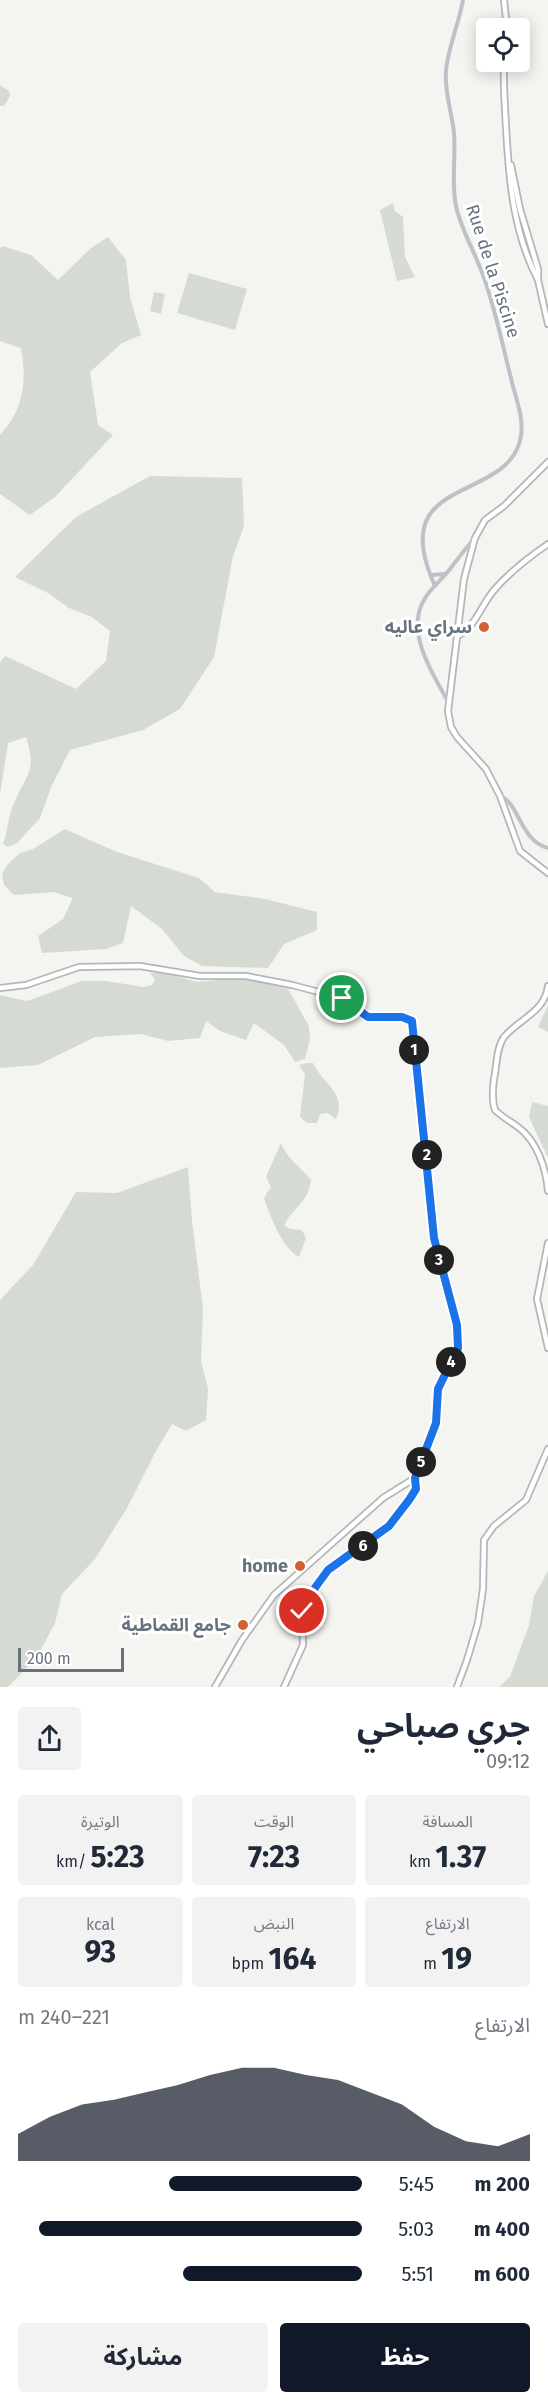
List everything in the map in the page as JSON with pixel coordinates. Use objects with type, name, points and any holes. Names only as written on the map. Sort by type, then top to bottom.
[{"type":"main road","points":[[504,0],[506,18]]},
{"type":"main road","points":[[504,72],[508,156],[514,211],[523,243],[538,280],[548,324]]},
{"type":"main road","points":[[508,156],[520,209],[538,268],[538,280]]},
{"type":"main road","points":[[523,243],[531,241]]},
{"type":"main road","points":[[548,462],[504,506],[485,520],[475,538],[464,579],[449,703],[451,728],[486,769],[500,796],[520,851],[548,873]]},
{"type":"main road","points":[[458,636],[467,631],[493,591],[509,574],[548,544]]},
{"type":"main road","points":[[0,988],[26,985],[80,967],[140,966],[200,976],[246,976],[292,985],[342,998],[368,1017],[402,1017],[412,1021],[434,1238],[457,1325],[458,1348],[438,1389],[436,1423],[415,1478],[416,1489],[395,1520],[373,1539],[333,1566],[309,1596],[302,1611],[303,1645],[284,1687]]},
{"type":"main road","points":[[548,986],[545,1000],[541,1005],[504,1038],[499,1047],[493,1095],[495,1110],[525,1133],[539,1155],[548,1191]]},
{"type":"main road","points":[[548,1243],[537,1292],[539,1314],[548,1348]]},
{"type":"main road","points":[[457,1687],[478,1623],[483,1589],[484,1540],[494,1526],[526,1500],[548,1449]]},
{"type":"main road","points":[[215,1687],[242,1640],[274,1595],[288,1580],[383,1498],[415,1478]]},
{"type":"street","name":"Rue de la Piscine","points":[[435,586],[421,542],[428,520],[450,495],[485,479],[503,467],[515,452],[521,429],[517,400],[495,308],[456,206],[454,135],[446,77],[449,53],[463,0]]},
{"type":"street","points":[[449,703],[423,652],[418,622],[422,603],[475,538]]},
{"type":"street","points":[[430,575],[446,574]]},
{"type":"street","points":[[500,796],[509,802],[526,832],[539,846],[548,848]]},
{"type":"shaded area","points":[[0,85],[9,91],[10,96],[4,106],[0,106]]},
{"type":"shaded area","points":[[393,203],[395,211],[403,217],[405,257],[415,277],[397,281],[380,210]]},
{"type":"shaded area","points":[[108,237],[126,260],[130,297],[141,335],[122,343],[90,372],[98,425],[113,435],[55,497],[30,515],[0,494],[0,435],[19,405],[24,372],[21,348],[0,341],[0,248],[3,246],[31,255],[58,280],[91,248]]},
{"type":"shaded area","points":[[189,273],[247,289],[235,330],[177,313]]},
{"type":"shaded area","points":[[154,292],[165,294],[161,314],[150,311]]},
{"type":"shaded area","points":[[150,476],[242,478],[244,526],[233,556],[214,657],[180,709],[143,730],[70,750],[52,785],[40,818],[17,843],[8,847],[3,844],[10,813],[29,772],[31,758],[26,737],[8,743],[0,795],[0,663],[5,656],[76,689],[106,661],[110,631],[92,617],[69,608],[48,593],[15,577],[76,517]]},
{"type":"shaded area","points":[[65,829],[117,852],[199,878],[215,892],[265,899],[317,912],[317,930],[284,944],[268,968],[202,966],[184,956],[162,929],[131,906],[123,943],[106,949],[42,953],[38,936],[63,919],[73,898],[53,892],[14,895],[4,885],[2,874],[8,864],[20,853],[33,849]]},
{"type":"shaded area","points":[[150,973],[165,973],[197,982],[252,980],[288,989],[309,1026],[310,1039],[305,1059],[295,1062],[284,1045],[254,1023],[246,1040],[220,1031],[206,1021],[200,1038],[168,1041],[141,1034],[95,1037],[38,1065],[0,1068],[0,995],[27,1001],[82,981],[106,981],[143,987],[152,985],[155,980]]},
{"type":"shaded area","points":[[548,1005],[548,1032],[538,1027]]},
{"type":"shaded area","points":[[313,1063],[336,1096],[339,1110],[336,1119],[327,1113],[320,1114],[317,1123],[307,1123],[300,1117],[305,1074],[299,1065]]},
{"type":"shaded area","points":[[532,1102],[548,1106],[548,1158],[529,1117]]},
{"type":"shaded area","points":[[281,1143],[290,1158],[311,1180],[303,1201],[284,1226],[302,1230],[306,1238],[299,1257],[287,1247],[282,1239],[264,1198],[271,1187],[266,1177]]},
{"type":"shaded area","points":[[188,1167],[203,1309],[201,1361],[208,1389],[206,1420],[186,1431],[172,1424],[127,1508],[95,1559],[62,1594],[55,1623],[37,1657],[8,1687],[0,1687],[0,1300],[33,1265],[76,1192],[117,1193]]},
{"type":"shaded area","points":[[548,1571],[548,1687],[499,1687],[510,1677],[529,1625],[534,1596]]},
{"type":"place","name":"سراي عاليه","points":[[484,627]]},
{"type":"place","name":"home","points":[[300,1566]]},
{"type":"place","name":"جامع القماطية","points":[[243,1625]]},
{"type":"route","points":[[302,1611],[309,1596],[328,1570],[389,1526],[416,1489],[415,1478],[436,1423],[438,1389],[458,1348],[457,1325],[434,1238],[414,1049],[414,1025],[409,1019],[402,1017],[368,1017],[342,998]]}]
